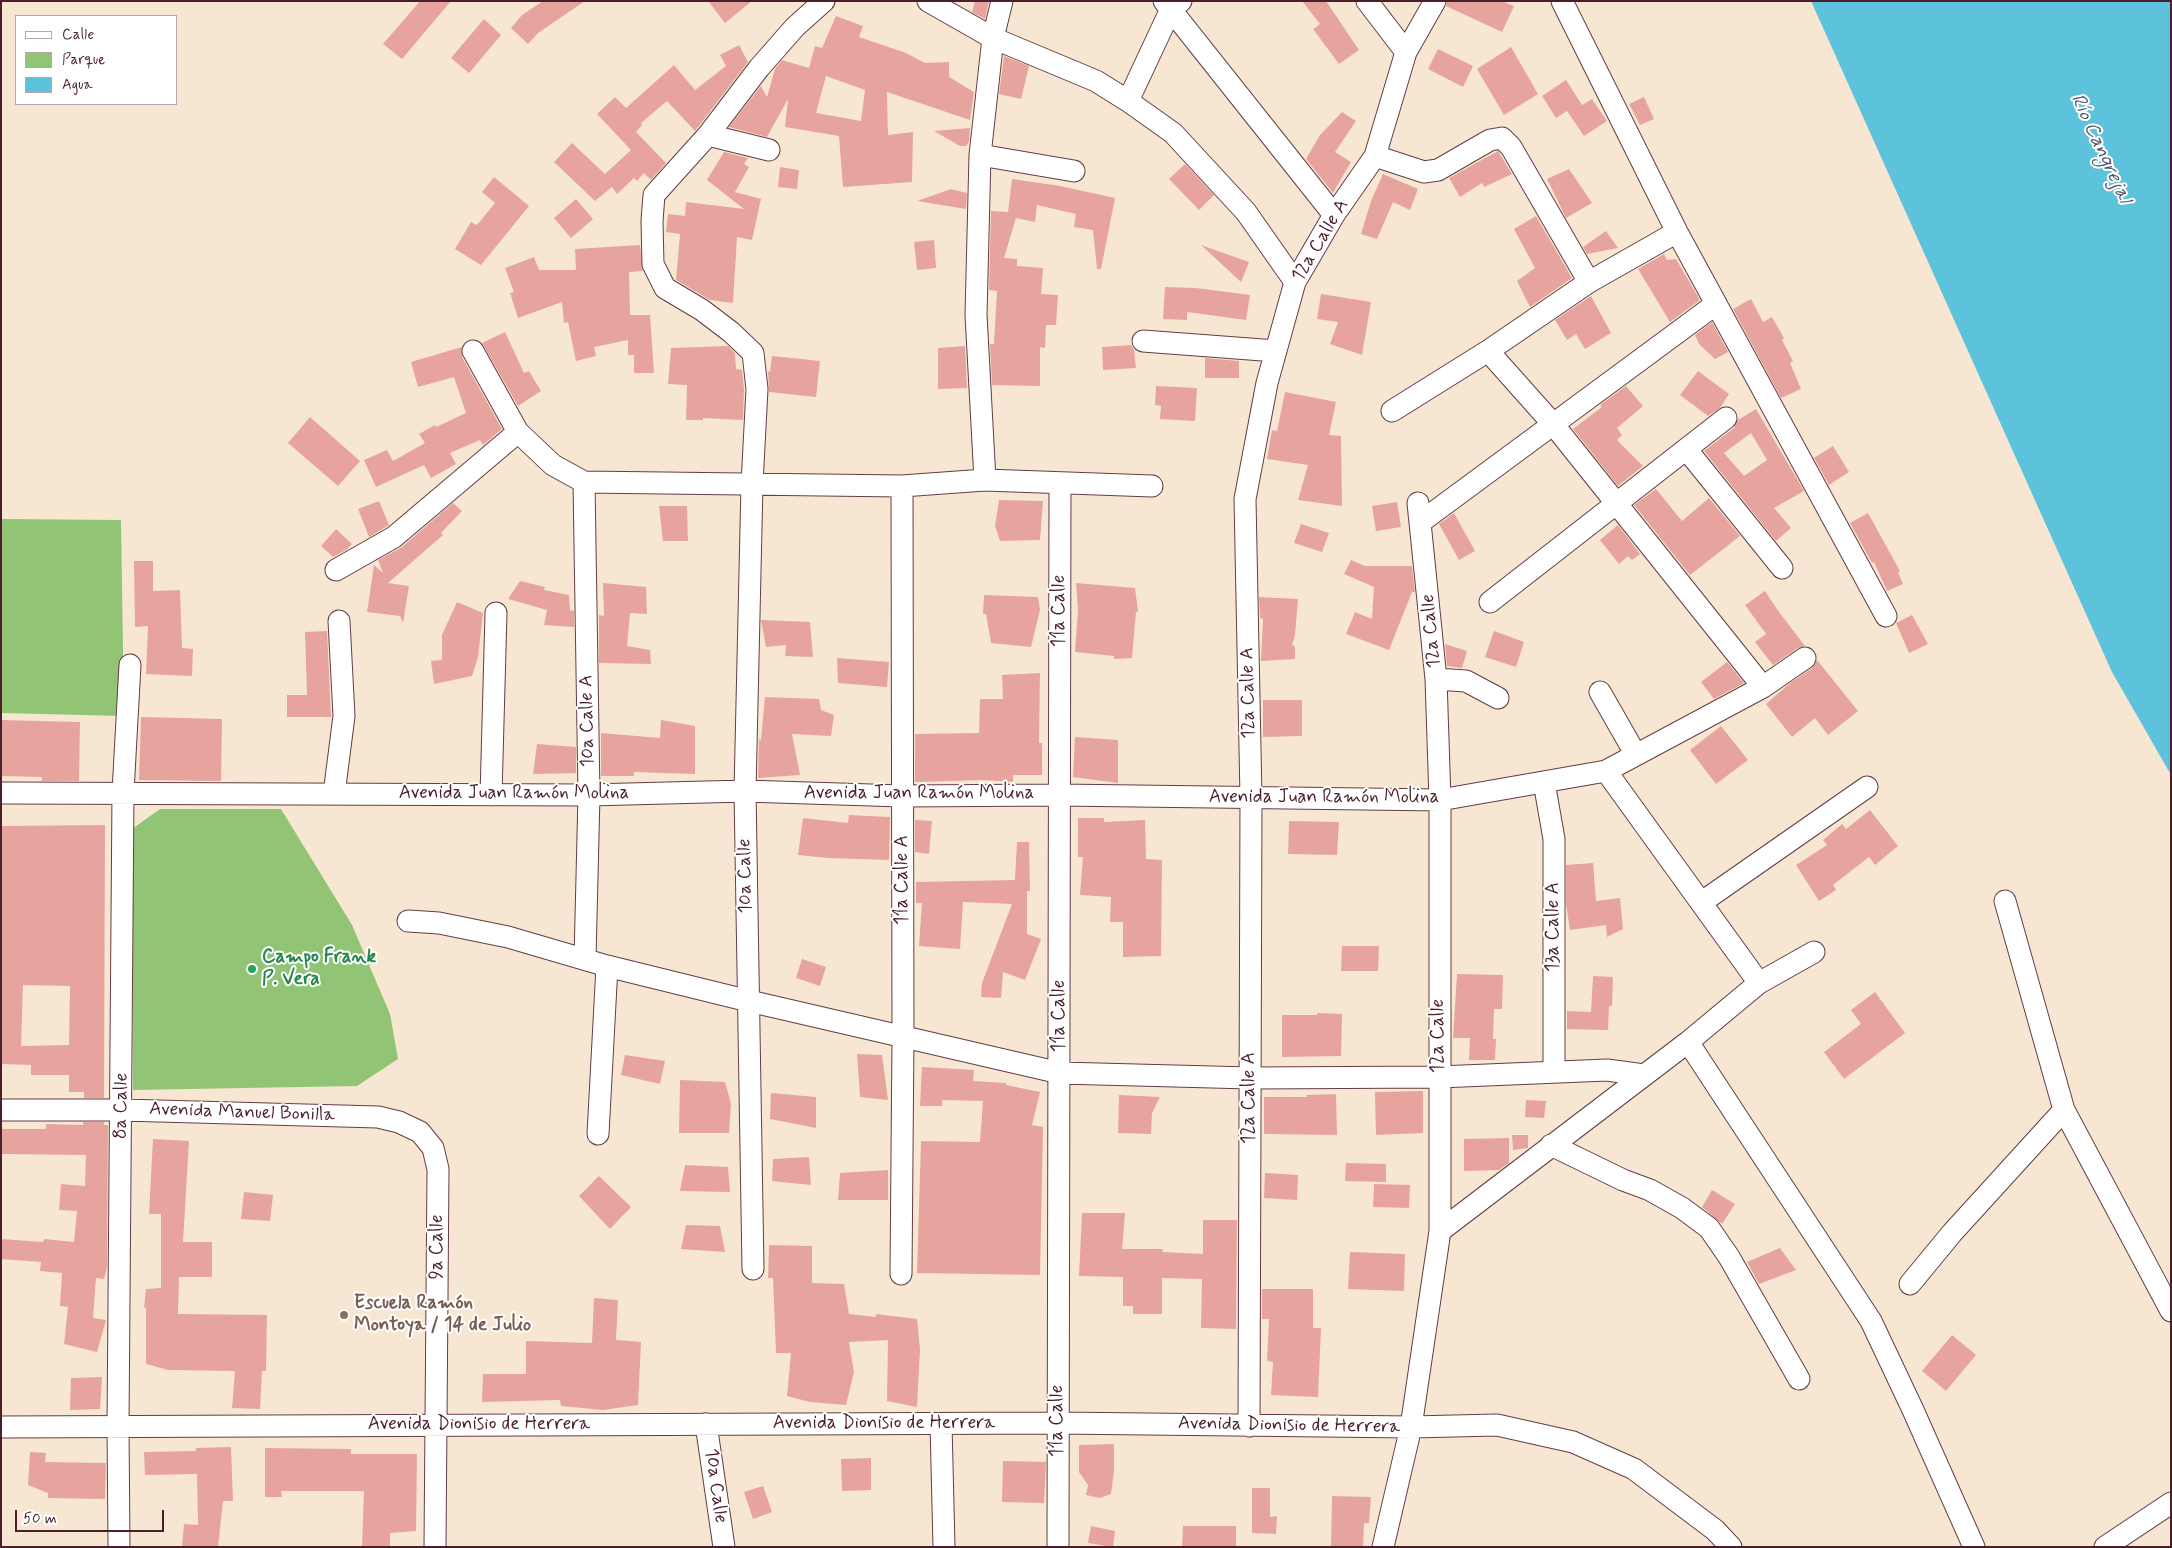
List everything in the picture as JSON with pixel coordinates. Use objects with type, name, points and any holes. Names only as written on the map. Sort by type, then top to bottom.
[{"type":"street","name":"10a Calle","points":[[753,1269],[745,792],[752,484],[757,388],[753,353],[731,332],[702,310],[665,288],[653,264],[654,195],[708,135],[759,68],[795,27],[824,1]]},
{"type":"street","points":[[928,1],[993,38],[1096,81],[1173,133],[1246,212],[1295,282]]},
{"type":"street","points":[[986,480],[976,316],[980,155],[993,38],[1002,1]]},
{"type":"street","points":[[1367,1],[1406,52]]},
{"type":"street","name":"12a Calle A","points":[[1248,1426],[1251,798],[1245,499],[1267,383],[1295,282],[1334,215],[1375,156],[1406,52],[1435,1]]},
{"type":"street","points":[[1562,1],[1677,232],[1886,616]]},
{"type":"street","points":[[1128,101],[1172,4],[1334,215]]},
{"type":"street","points":[[708,135],[769,150]]},
{"type":"street","points":[[1375,156],[1424,172],[1438,170],[1490,140],[1502,138],[1512,147],[1589,282]]},
{"type":"street","points":[[980,155],[1074,171]]},
{"type":"street","points":[[1392,411],[1488,351],[1589,282],[1677,232]]},
{"type":"street","points":[[1552,424],[1716,304]]},
{"type":"street","points":[[1143,341],[1276,351]]},
{"type":"street","points":[[474,351],[518,432],[552,465],[584,482],[902,486],[986,480],[1152,486]]},
{"type":"street","points":[[1488,351],[1552,424],[1764,687]]},
{"type":"street","points":[[1490,602],[1726,418]]},
{"type":"street","name":"12a Calle","points":[[1383,1547],[1411,1427],[1440,1231],[1440,800],[1436,679],[1420,512],[1552,424]]},
{"type":"street","points":[[336,570],[394,537],[518,432]]},
{"type":"street","points":[[1687,450],[1782,568]]},
{"type":"street","name":"10a Calle A","points":[[584,482],[589,795],[586,960]]},
{"type":"street","name":"11a Calle","points":[[1058,1547],[1060,484]]},
{"type":"street","name":"11a Calle A","points":[[901,1274],[904,1036],[902,486]]},
{"type":"street","points":[[491,795],[496,613]]},
{"type":"street","points":[[334,794],[344,716],[339,621]]},
{"type":"street","name":"Avenida Juan Ramón Molina","points":[[1,793],[589,795],[745,792],[902,796],[1060,795],[1440,800],[1606,771],[1764,687],[1805,658]]},
{"type":"street","name":"8a Calle","points":[[119,1547],[118,1426],[122,1110],[123,792],[130,665]]},
{"type":"street","points":[[1436,679],[1466,681],[1498,698]]},
{"type":"street","points":[[1600,692],[1636,755]]},
{"type":"street","points":[[1606,771],[1759,983]]},
{"type":"street","name":"13a Calle A","points":[[1544,782],[1554,839],[1554,1072]]},
{"type":"street","points":[[1702,902],[1867,787]]},
{"type":"street","points":[[2005,901],[2064,1110],[2171,1312]]},
{"type":"street","points":[[408,921],[440,923],[508,938],[607,966],[749,1001],[1060,1073],[1250,1078],[1439,1077],[1607,1070],[1644,1075]]},
{"type":"street","points":[[1440,1231],[1688,1042],[1759,983],[1814,952]]},
{"type":"street","points":[[598,1134],[607,966]]},
{"type":"street","points":[[1688,1042],[1871,1321],[1974,1547]]},
{"type":"street","name":"Avenida Manuel Bonilla","points":[[1,1110],[122,1110],[378,1117],[399,1122],[420,1132]]},
{"type":"street","points":[[1910,1284],[1952,1233],[2064,1110]]},
{"type":"street","name":"9a Calle","points":[[420,1132],[433,1148],[438,1169],[435,1547]]},
{"type":"street","points":[[1551,1146],[1623,1180],[1650,1190],[1682,1208],[1708,1228],[1729,1257],[1800,1379]]},
{"type":"street","name":"Avenida Dionisio de Herrera","points":[[1,1427],[1058,1423],[1411,1427],[1497,1425],[1573,1442],[1634,1470],[1715,1530],[1731,1547]]},
{"type":"street","name":"10a Calle","points":[[706,1424],[724,1547]]},
{"type":"street","points":[[941,1424],[944,1547]]},
{"type":"street","points":[[2105,1547],[2126,1541],[2171,1503]]},
{"type":"green space","points":[[1,519],[121,520],[124,716],[1,713]]},
{"type":"green space","name":"Campo Frank P. Vera","points":[[160,809],[281,809],[352,925],[390,1014],[398,1059],[357,1086],[133,1090],[132,829]]},
{"type":"water","name":"Río Cangrejal","points":[[1811,1],[2171,1],[2171,775],[2112,672]]},
{"type":"building","points":[[420,1],[451,1],[402,59],[383,44]]},
{"type":"building","points":[[543,1],[585,1],[538,33],[528,44],[511,28],[522,15]]},
{"type":"building","points":[[708,1],[752,1],[725,23]]},
{"type":"building","points":[[975,1],[989,1],[985,19],[972,12]]},
{"type":"building","points":[[1302,1],[1326,1],[1359,50],[1339,64],[1313,29],[1320,24]]},
{"type":"building","points":[[1447,1],[1502,1],[1514,6],[1502,32],[1446,6]]},
{"type":"building","points":[[836,16],[863,26],[859,37],[906,53],[925,63],[949,62],[949,77],[974,92],[970,120],[887,92],[888,135],[913,132],[912,182],[843,187],[839,136],[785,127],[788,99],[767,137],[729,127],[761,86],[767,97],[775,69],[782,60],[809,68],[815,46],[822,48]],"holes":[[[826,76],[865,90],[861,121],[816,113]]]},
{"type":"building","points":[[484,19],[501,35],[469,73],[451,58]]},
{"type":"building","points":[[739,45],[748,62],[695,131],[667,101],[641,123],[642,125],[636,132],[666,163],[651,180],[644,173],[637,181],[634,178],[617,194],[612,187],[595,201],[554,162],[572,143],[605,174],[631,150],[597,114],[615,97],[626,108],[674,65],[695,90],[726,66],[720,55]]},
{"type":"building","points":[[1511,47],[1538,94],[1504,115],[1477,69]]},
{"type":"building","points":[[1438,49],[1473,66],[1463,87],[1428,69]]},
{"type":"building","points":[[1004,56],[1029,66],[1021,99],[999,94]]},
{"type":"building","points":[[1566,80],[1582,105],[1592,99],[1607,121],[1584,136],[1567,111],[1556,118],[1542,96]]},
{"type":"building","points":[[1644,97],[1654,119],[1640,125],[1629,104]]},
{"type":"building","points":[[1342,112],[1356,121],[1335,152],[1351,162],[1333,193],[1306,159],[1320,135]]},
{"type":"building","points":[[970,128],[969,142],[966,146],[960,146],[934,131]]},
{"type":"building","points":[[1498,151],[1512,174],[1484,187],[1482,183],[1460,197],[1449,178]]},
{"type":"building","points":[[724,152],[748,158],[744,164],[749,167],[735,192],[761,199],[752,240],[737,237],[733,303],[710,300],[676,280],[680,234],[666,232],[668,214],[685,216],[686,202],[744,209],[707,180]]},
{"type":"building","points":[[1185,164],[1214,195],[1199,210],[1169,179]]},
{"type":"building","points":[[780,167],[799,170],[797,189],[778,187]]},
{"type":"building","points":[[1569,169],[1592,203],[1566,218],[1547,179]]},
{"type":"building","points":[[1383,174],[1418,189],[1410,210],[1393,202],[1377,239],[1361,234],[1371,201]]},
{"type":"building","points":[[494,177],[529,206],[481,265],[455,249],[471,222],[477,225],[495,203],[482,192]]},
{"type":"building","points":[[1012,179],[1060,186],[1115,198],[1101,269],[1097,269],[1093,230],[1074,227],[1076,214],[1037,205],[1035,222],[1016,218],[1004,258],[1017,259],[1017,266],[1043,268],[1041,294],[1058,295],[1056,325],[1046,325],[1045,348],[1040,347],[1040,386],[992,385],[990,344],[994,344],[997,291],[989,290],[991,211],[1008,212]]},
{"type":"building","points":[[951,189],[967,193],[966,209],[917,201]]},
{"type":"building","points":[[576,199],[593,219],[571,238],[554,218]]},
{"type":"building","points":[[1536,216],[1572,278],[1530,307],[1517,281],[1535,268],[1514,229]]},
{"type":"building","points":[[1606,231],[1618,248],[1587,254],[1583,247]]},
{"type":"building","points":[[934,240],[936,268],[917,270],[914,242]]},
{"type":"building","points":[[640,245],[643,271],[629,272],[630,315],[650,315],[654,373],[634,373],[634,355],[628,355],[628,340],[594,347],[596,356],[576,361],[568,322],[564,323],[562,302],[518,318],[510,293],[514,292],[505,268],[534,257],[539,270],[576,270],[575,249]]},
{"type":"building","points":[[1201,245],[1249,262],[1241,282]]},
{"type":"building","points":[[1664,254],[1667,260],[1676,259],[1700,300],[1670,322],[1638,269]]},
{"type":"building","points":[[1165,287],[1196,288],[1250,295],[1246,320],[1187,312],[1187,320],[1163,319]]},
{"type":"building","points":[[1321,294],[1371,302],[1362,355],[1330,344],[1338,322],[1317,319]]},
{"type":"building","points":[[1591,296],[1611,333],[1585,349],[1576,334],[1567,340],[1555,320]]},
{"type":"building","points":[[1751,299],[1763,322],[1772,317],[1784,338],[1782,340],[1793,361],[1790,363],[1801,389],[1781,398],[1733,309]]},
{"type":"building","points":[[1712,322],[1728,352],[1715,359],[1699,344],[1695,335]]},
{"type":"building","points":[[505,332],[524,373],[529,371],[541,391],[518,406],[482,343]]},
{"type":"building","points":[[1131,345],[1134,350],[1136,368],[1103,370],[1102,347]]},
{"type":"building","points":[[728,346],[735,353],[736,369],[742,370],[744,389],[743,420],[703,418],[703,420],[686,420],[687,385],[668,384],[671,348]]},
{"type":"building","points":[[965,346],[967,388],[938,389],[938,348]]},
{"type":"building","points":[[462,347],[462,357],[502,429],[483,445],[480,440],[450,453],[456,464],[431,478],[424,465],[376,487],[364,460],[387,450],[393,461],[425,443],[419,434],[435,425],[436,427],[466,413],[454,377],[418,387],[411,362]]},
{"type":"building","points":[[772,356],[820,361],[816,397],[769,392],[768,371],[770,372]]},
{"type":"building","points":[[1205,358],[1239,361],[1239,378],[1205,378]]},
{"type":"building","points":[[1698,371],[1729,394],[1720,408],[1708,416],[1680,395]]},
{"type":"building","points":[[1156,386],[1197,388],[1195,421],[1160,419],[1161,406],[1155,405]]},
{"type":"building","points":[[1626,386],[1643,406],[1617,428],[1622,435],[1617,440],[1643,466],[1618,486],[1573,429],[1602,407],[1600,405]]},
{"type":"building","points":[[1285,392],[1336,402],[1329,435],[1341,436],[1342,506],[1298,500],[1308,465],[1267,459],[1272,430],[1277,431]]},
{"type":"building","points":[[1756,409],[1804,491],[1774,508],[1791,528],[1776,541],[1704,451],[1734,428],[1738,420]],"holes":[[[1751,433],[1767,460],[1744,476],[1724,453]]]},
{"type":"building","points":[[310,417],[360,461],[338,486],[288,443]]},
{"type":"building","points":[[1833,446],[1849,472],[1829,485],[1814,458]]},
{"type":"building","points":[[1656,489],[1682,521],[1709,498],[1740,536],[1690,575],[1634,505]]},
{"type":"building","points":[[999,500],[1043,501],[1040,540],[1000,541],[995,526]]},
{"type":"building","points":[[379,501],[389,525],[369,537],[358,509]]},
{"type":"building","points":[[1397,502],[1401,527],[1376,531],[1372,506]]},
{"type":"building","points":[[453,503],[462,511],[441,533],[443,535],[388,583],[409,586],[403,623],[400,616],[367,612],[374,565],[383,573],[378,560],[402,547]]},
{"type":"building","points":[[659,506],[687,506],[688,541],[663,541]]},
{"type":"building","points":[[1454,513],[1475,551],[1459,560],[1439,524]]},
{"type":"building","points":[[1868,513],[1900,571],[1898,572],[1903,584],[1887,591],[1874,562],[1872,563],[1850,523]]},
{"type":"building","points":[[1301,524],[1329,533],[1322,552],[1294,543]]},
{"type":"building","points":[[1618,525],[1640,554],[1632,560],[1628,556],[1619,564],[1600,540]]},
{"type":"building","points":[[336,529],[352,544],[346,550],[333,557],[321,546]]},
{"type":"building","points":[[1351,560],[1365,566],[1412,566],[1415,592],[1412,592],[1389,650],[1346,634],[1355,612],[1372,619],[1374,587],[1344,574]]},
{"type":"building","points":[[134,561],[153,561],[153,591],[180,590],[182,648],[193,649],[192,676],[146,674],[148,626],[135,627]]},
{"type":"building","points":[[520,581],[545,587],[544,590],[569,595],[570,610],[574,611],[574,627],[544,625],[547,610],[508,599]]},
{"type":"building","points":[[603,583],[646,587],[647,614],[630,613],[627,646],[650,650],[651,664],[599,663],[599,615],[604,616]]},
{"type":"building","points":[[1076,583],[1135,588],[1138,612],[1136,612],[1132,658],[1114,659],[1114,656],[1075,652],[1078,610]]},
{"type":"building","points":[[1765,591],[1805,646],[1798,648],[1773,665],[1755,642],[1766,634],[1745,605]]},
{"type":"building","points":[[984,595],[1038,597],[1040,610],[1031,647],[991,643],[986,614],[983,614]]},
{"type":"building","points":[[1259,597],[1298,599],[1295,635],[1292,645],[1295,646],[1295,659],[1261,661],[1263,619],[1260,618]]},
{"type":"building","points":[[457,602],[483,613],[478,657],[472,676],[434,684],[431,661],[442,660],[442,635]]},
{"type":"building","points":[[1912,615],[1928,644],[1909,653],[1896,623]]},
{"type":"building","points":[[761,620],[810,622],[813,657],[785,656],[786,645],[766,647]]},
{"type":"building","points":[[327,631],[331,717],[287,717],[287,695],[307,695],[305,632]]},
{"type":"building","points":[[1494,631],[1524,642],[1516,667],[1485,657]]},
{"type":"building","points":[[1445,644],[1467,651],[1462,668],[1447,666]]},
{"type":"building","points":[[837,658],[889,662],[887,687],[838,683]]},
{"type":"building","points":[[1817,660],[1858,711],[1828,735],[1815,718],[1792,737],[1766,704],[1789,684],[1812,668]]},
{"type":"building","points":[[1727,662],[1744,683],[1714,699],[1701,682]]},
{"type":"building","points":[[1040,673],[1039,743],[1042,743],[1042,775],[1013,775],[1013,782],[984,780],[915,782],[915,734],[979,733],[980,699],[1003,699],[1002,675]]},
{"type":"building","points":[[765,697],[819,699],[821,710],[834,715],[831,736],[792,734],[800,775],[758,778],[759,739],[761,740]]},
{"type":"building","points":[[1263,700],[1302,700],[1302,736],[1263,737]]},
{"type":"building","points":[[141,717],[222,719],[221,781],[139,780]]},
{"type":"building","points":[[1,720],[80,722],[79,781],[42,781],[42,777],[1,776]]},
{"type":"building","points":[[661,720],[695,726],[695,774],[634,772],[634,776],[601,776],[601,733],[660,738]]},
{"type":"building","points":[[1721,726],[1748,760],[1716,784],[1690,750]]},
{"type":"building","points":[[1075,737],[1118,740],[1118,783],[1073,777]]},
{"type":"building","points":[[537,744],[576,747],[576,773],[533,774]]},
{"type":"building","points":[[1870,810],[1898,846],[1875,865],[1869,857],[1833,885],[1836,890],[1819,901],[1796,865],[1827,845],[1823,840],[1842,824],[1846,829]]},
{"type":"building","points":[[849,815],[890,817],[889,860],[798,855],[803,818],[848,823]]},
{"type":"building","points":[[1078,818],[1104,818],[1104,822],[1145,820],[1146,859],[1162,860],[1161,956],[1123,957],[1123,922],[1110,922],[1111,897],[1080,895],[1083,857],[1078,857]]},
{"type":"building","points":[[915,820],[932,821],[929,854],[915,852]]},
{"type":"building","points":[[1289,821],[1339,822],[1337,855],[1288,854]]},
{"type":"building","points":[[105,825],[104,1098],[84,1098],[84,1092],[69,1092],[69,1075],[31,1075],[31,1065],[1,1064],[1,826]],"holes":[[[23,985],[70,986],[69,1045],[21,1046]]]},
{"type":"building","points":[[1017,842],[1029,842],[1030,891],[1027,891],[1027,934],[1041,939],[1025,980],[1003,972],[1001,998],[981,997],[982,983],[1012,904],[963,902],[960,949],[919,946],[922,903],[916,903],[916,882],[1015,880]]},
{"type":"building","points":[[1593,863],[1596,901],[1620,898],[1623,929],[1607,937],[1606,925],[1570,930],[1566,904],[1566,865]]},
{"type":"building","points":[[1342,946],[1379,946],[1378,971],[1341,971]]},
{"type":"building","points":[[802,959],[826,967],[820,986],[796,978]]},
{"type":"building","points":[[1457,974],[1503,975],[1502,1009],[1494,1009],[1493,1039],[1496,1039],[1495,1060],[1469,1060],[1470,1038],[1453,1038]]},
{"type":"building","points":[[1593,976],[1613,977],[1612,1006],[1609,1006],[1608,1030],[1567,1029],[1567,1011],[1591,1012]]},
{"type":"building","points":[[1875,992],[1905,1033],[1844,1079],[1824,1052],[1861,1024],[1851,1010]]},
{"type":"building","points":[[1317,1013],[1342,1014],[1341,1056],[1282,1057],[1282,1015],[1317,1015]]},
{"type":"building","points":[[857,1054],[882,1055],[888,1100],[860,1097]]},
{"type":"building","points":[[625,1055],[665,1061],[660,1084],[621,1075]]},
{"type":"building","points":[[922,1067],[974,1070],[973,1081],[1006,1083],[1006,1085],[1040,1092],[1032,1125],[1043,1127],[1040,1275],[917,1273],[921,1141],[980,1142],[983,1101],[942,1100],[942,1106],[920,1106]]},
{"type":"building","points":[[680,1080],[725,1082],[731,1104],[729,1133],[679,1133]]},
{"type":"building","points":[[1423,1091],[1423,1133],[1376,1135],[1375,1092]]},
{"type":"building","points":[[771,1093],[816,1097],[816,1128],[770,1119]]},
{"type":"building","points":[[1336,1094],[1337,1135],[1264,1134],[1264,1097],[1307,1097],[1306,1095]]},
{"type":"building","points":[[1119,1095],[1160,1097],[1152,1113],[1151,1134],[1118,1133]]},
{"type":"building","points":[[1526,1100],[1546,1101],[1544,1118],[1525,1117]]},
{"type":"building","points":[[83,1122],[104,1122],[104,1125],[108,1125],[107,1268],[104,1279],[96,1278],[93,1318],[106,1320],[97,1352],[64,1344],[68,1307],[60,1306],[62,1273],[40,1271],[41,1262],[1,1259],[1,1239],[43,1242],[44,1239],[74,1242],[77,1211],[59,1210],[61,1184],[85,1186],[86,1155],[1,1154],[1,1129],[46,1129],[46,1124],[83,1125]]},
{"type":"building","points":[[1512,1135],[1528,1135],[1528,1148],[1513,1150]]},
{"type":"building","points":[[1509,1138],[1509,1163],[1499,1170],[1464,1171],[1464,1139]]},
{"type":"building","points":[[153,1139],[189,1141],[183,1242],[212,1242],[212,1277],[179,1277],[178,1314],[267,1315],[266,1371],[262,1371],[260,1409],[232,1408],[235,1371],[168,1370],[146,1364],[146,1307],[144,1308],[146,1289],[161,1288],[161,1214],[149,1214]]},
{"type":"building","points":[[809,1157],[811,1185],[772,1181],[773,1159]]},
{"type":"building","points":[[1346,1163],[1386,1164],[1386,1182],[1345,1181]]},
{"type":"building","points":[[685,1165],[728,1167],[730,1192],[680,1191]]},
{"type":"building","points":[[888,1170],[888,1200],[838,1200],[840,1173]]},
{"type":"building","points":[[1265,1173],[1298,1175],[1297,1200],[1264,1198]]},
{"type":"building","points":[[599,1176],[631,1207],[610,1229],[579,1196]]},
{"type":"building","points":[[1374,1184],[1410,1185],[1409,1208],[1373,1207]]},
{"type":"building","points":[[1712,1190],[1735,1204],[1722,1224],[1702,1207]]},
{"type":"building","points":[[244,1192],[273,1195],[270,1221],[241,1219]]},
{"type":"building","points":[[1082,1213],[1125,1213],[1122,1249],[1163,1249],[1162,1252],[1203,1254],[1203,1220],[1237,1220],[1236,1329],[1201,1328],[1202,1279],[1162,1278],[1162,1314],[1133,1314],[1133,1306],[1123,1306],[1123,1277],[1079,1276]]},
{"type":"building","points":[[686,1225],[720,1226],[725,1252],[681,1249]]},
{"type":"building","points":[[769,1245],[812,1246],[812,1283],[844,1284],[849,1314],[876,1317],[876,1314],[917,1319],[920,1349],[917,1407],[887,1401],[888,1340],[849,1342],[854,1372],[846,1405],[810,1402],[787,1396],[791,1353],[776,1353],[773,1278],[768,1278]]},
{"type":"building","points":[[1780,1248],[1796,1270],[1759,1284],[1747,1262]]},
{"type":"building","points":[[1350,1252],[1405,1254],[1404,1291],[1348,1289]]},
{"type":"building","points":[[1262,1289],[1313,1289],[1313,1328],[1321,1328],[1318,1397],[1271,1395],[1273,1362],[1267,1361],[1269,1319],[1262,1319]]},
{"type":"building","points":[[594,1298],[618,1300],[616,1340],[641,1342],[638,1405],[603,1410],[561,1406],[560,1400],[482,1402],[483,1374],[526,1374],[526,1341],[592,1343]]},
{"type":"building","points":[[1952,1335],[1976,1355],[1946,1391],[1922,1371]]},
{"type":"building","points":[[102,1377],[100,1409],[70,1410],[71,1378]]},
{"type":"building","points":[[1114,1444],[1114,1471],[1111,1494],[1100,1498],[1086,1495],[1088,1485],[1079,1472],[1079,1445]]},
{"type":"building","points":[[231,1447],[233,1501],[223,1501],[218,1547],[182,1547],[184,1524],[198,1525],[197,1474],[145,1475],[144,1452],[196,1451],[196,1448]]},
{"type":"building","points":[[265,1448],[351,1449],[351,1454],[417,1454],[416,1531],[390,1533],[390,1547],[362,1547],[364,1491],[281,1491],[282,1497],[265,1497]]},
{"type":"building","points":[[30,1452],[46,1453],[45,1462],[106,1463],[105,1499],[48,1498],[48,1493],[28,1485]]},
{"type":"building","points":[[871,1458],[871,1490],[842,1491],[841,1459]]},
{"type":"building","points":[[1003,1461],[1046,1462],[1044,1503],[1002,1502]]},
{"type":"building","points":[[763,1486],[772,1512],[753,1519],[744,1492]]},
{"type":"building","points":[[1252,1488],[1270,1488],[1270,1517],[1277,1516],[1276,1534],[1252,1533]]},
{"type":"building","points":[[1332,1496],[1371,1497],[1369,1523],[1364,1523],[1363,1547],[1331,1547]]},
{"type":"building","points":[[1091,1526],[1115,1531],[1113,1547],[1088,1543]]},
{"type":"building","points":[[1183,1526],[1236,1526],[1236,1547],[1182,1547]]},
{"type":"place","name":"Campo Frank P. Vera","points":[[252,969]]},
{"type":"place","name":"Escuela Ramón Montoya / 14 de Julio","points":[[344,1315]]}]
